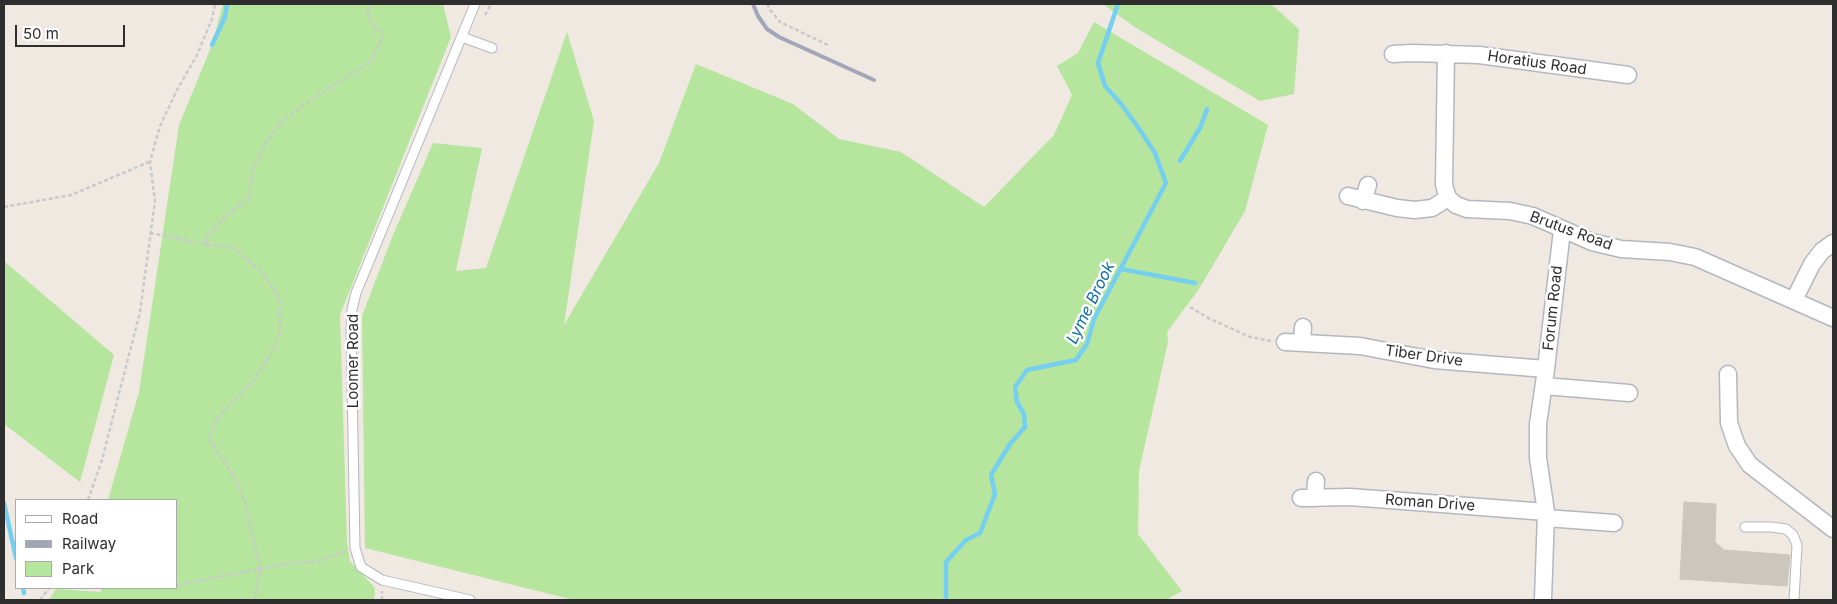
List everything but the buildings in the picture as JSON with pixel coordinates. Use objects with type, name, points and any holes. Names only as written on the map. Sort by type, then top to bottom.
[{"type":"street","name":"Horatius Road","points":[[1393,54],[1446,54],[1515,59],[1628,75]]},
{"type":"street","points":[[1368,185],[1355,199],[1415,210],[1432,208],[1448,198],[1444,185],[1446,54]]},
{"type":"street","name":"Brutus Road","points":[[1448,198],[1456,206],[1467,209],[1510,211],[1533,216],[1592,242],[1622,249],[1670,252],[1694,258],[1833,318]]},
{"type":"street","name":"Forum Road","points":[[1543,600],[1546,515],[1538,458],[1538,424],[1562,230]]},
{"type":"street","points":[[1794,300],[1812,264],[1833,243]]},
{"type":"street","name":"Tiber Drive","points":[[1297,337],[1360,346],[1434,360],[1546,369]]},
{"type":"street","points":[[1728,374],[1729,423],[1737,446],[1750,466],[1833,530]]},
{"type":"street","points":[[1544,386],[1629,393]]},
{"type":"street","name":"Roman Drive","points":[[1316,481],[1308,498],[1350,498],[1546,515]]},
{"type":"street","points":[[1546,515],[1614,522]]},
{"type":"lane","name":"Loomer Road","points":[[470,600],[382,580],[361,567],[355,548],[351,328],[352,310],[356,293],[475,4]]},
{"type":"lane","points":[[462,37],[492,48]]},
{"type":"lane","points":[[1745,526],[1786,529],[1792,535],[1797,545],[1794,600]]},
{"type":"path","points":[[88,499],[102,460],[140,312],[155,201],[150,162],[160,126],[177,90],[197,55],[212,19],[215,4]]},
{"type":"path","points":[[209,245],[205,240],[225,216],[249,200],[253,169],[267,141],[284,120],[302,106],[372,61],[383,35],[368,19],[368,4]]},
{"type":"path","points":[[483,19],[491,4]]},
{"type":"path","points":[[767,4],[780,22],[830,46]]},
{"type":"path","points":[[4,207],[71,196],[150,162]]},
{"type":"path","points":[[150,233],[209,245],[233,247],[263,273],[280,298],[280,333],[268,359],[252,382],[217,418],[209,439],[233,475],[245,502],[260,569],[254,600]]},
{"type":"path","points":[[1190,307],[1208,318],[1250,337],[1297,337]]},
{"type":"path","points":[[178,585],[291,563],[314,562],[355,548]]},
{"type":"path","points":[[40,600],[48,589]]},
{"type":"green space","points":[[223,4],[443,4],[451,37],[340,315],[347,542],[350,561],[375,588],[374,600],[49,600],[56,589],[101,592],[101,589],[178,589],[178,499],[108,499],[139,392],[179,125],[212,45]]},
{"type":"green space","points":[[1103,4],[1271,4],[1299,29],[1294,94],[1260,101],[1136,28]]},
{"type":"green space","points":[[1094,22],[1268,125],[1245,211],[1199,289],[1167,332],[1168,342],[1139,471],[1138,534],[1182,591],[1166,600],[574,600],[365,548],[362,316],[393,235],[433,143],[482,148],[456,271],[486,268],[567,32],[594,121],[564,325],[659,163],[696,64],[793,104],[839,139],[901,152],[984,207],[1054,135],[1072,95],[1057,66],[1078,53]]},
{"type":"green space","points":[[4,261],[114,355],[80,482],[4,424]]},
{"type":"waterway","points":[[212,45],[225,17],[227,4]]},
{"type":"waterway","name":"Lyme Brook","points":[[946,600],[946,562],[966,540],[980,533],[995,494],[991,475],[1010,444],[1025,427],[1024,414],[1017,402],[1015,387],[1027,370],[1076,360],[1087,344],[1094,319],[1166,183],[1155,153],[1122,105],[1105,86],[1098,63],[1118,4]]},
{"type":"waterway","points":[[1180,161],[1201,126],[1207,109]]},
{"type":"waterway","points":[[1121,269],[1195,283]]},
{"type":"waterway","points":[[4,503],[15,553]]},
{"type":"waterway","points":[[23,589],[24,593]]},
{"type":"railway","points":[[753,4],[758,16],[767,29],[779,37],[874,80]]}]
